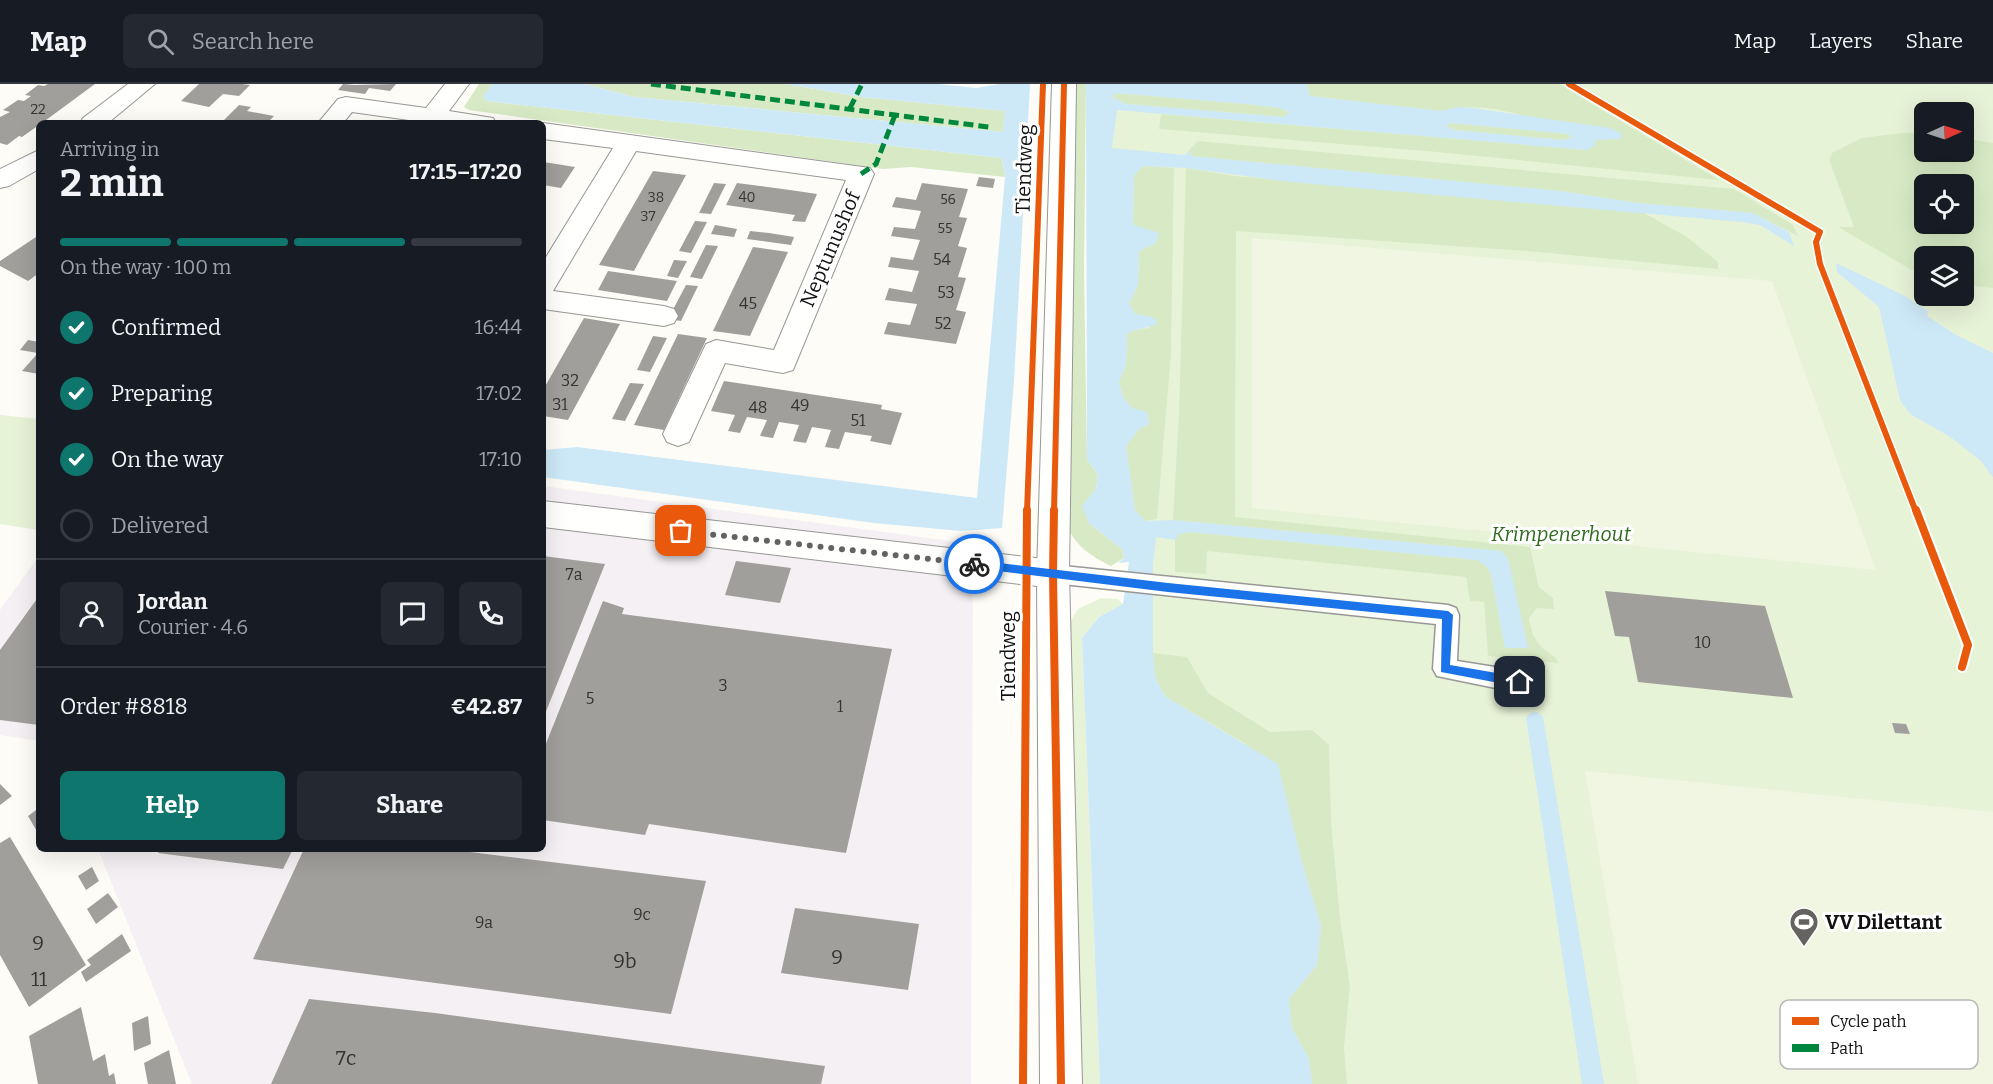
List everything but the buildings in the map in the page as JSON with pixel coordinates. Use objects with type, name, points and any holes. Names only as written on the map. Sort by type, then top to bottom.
[{"type":"street","points":[[96,120],[143,84]]},
{"type":"street","points":[[432,116],[457,84]]},
{"type":"street","name":"Tiendweg","points":[[1061,1084],[1053,574],[1064,84]]},
{"type":"street","points":[[333,120],[346,104],[462,120]]},
{"type":"street","name":"Neptunushof","points":[[546,131],[861,174],[783,362],[716,351],[678,434]]},
{"type":"street","points":[[546,280],[629,142]]},
{"type":"street","points":[[0,180],[36,160]]},
{"type":"street","points":[[546,299],[664,316]]},
{"type":"street","points":[[546,514],[1053,574]]},
{"type":"lane","points":[[1053,574],[1448,615],[1445,669],[1520,682]]},
{"type":"shaded area","points":[[546,486],[973,544],[971,1084],[192,1084],[99,852],[546,852]]},
{"type":"shaded area","points":[[36,560],[36,741],[0,735],[0,610]]},
{"type":"green space","points":[[479,84],[492,84],[484,96],[486,101],[1002,158],[1005,177],[911,167],[883,169],[469,110],[464,107]]},
{"type":"green space","points":[[584,84],[786,84],[862,97],[1006,111],[1003,132],[634,97]]},
{"type":"green space","points":[[1072,84],[1086,84],[1084,269],[1087,459],[1098,475],[1096,489],[1089,500],[1089,523],[1123,550],[1124,558],[1111,566],[1086,551],[1067,527]]},
{"type":"green space","name":"Krimpenerhout","points":[[1100,84],[1993,84],[1993,1084],[1162,1084]]},
{"type":"green space","points":[[1306,84],[1559,84],[1719,180],[1437,152],[1159,129],[1161,114],[1587,150],[1596,140],[1500,110],[1460,108],[1441,111],[1310,96]]},
{"type":"green space","points":[[1116,93],[1246,104],[1280,108],[1290,113],[1284,117],[1126,104],[1112,97]]},
{"type":"green space","points":[[1452,123],[1568,134],[1573,138],[1563,140],[1454,130],[1445,126]]},
{"type":"green space","points":[[1914,133],[1914,162],[1974,162],[1974,140],[1993,143],[1993,288],[1974,286],[1974,246],[1914,246],[1914,271],[1838,227],[1854,227],[1829,160],[1832,153],[1862,138]]},
{"type":"green space","points":[[1198,141],[1734,189],[1793,225],[1798,236],[1753,213],[1638,203],[1560,191],[1191,156],[1188,151]]},
{"type":"green space","points":[[1144,166],[1174,168],[1171,354],[1157,519],[1145,521],[1135,510],[1126,446],[1139,429],[1149,424],[1147,413],[1132,409],[1123,397],[1119,382],[1126,365],[1127,334],[1133,330],[1149,328],[1152,317],[1135,314],[1129,303],[1138,285],[1139,251],[1156,243],[1158,234],[1133,225],[1134,175]]},
{"type":"green space","points":[[1186,168],[1235,176],[1644,213],[1687,237],[1718,262],[1718,269],[1527,251],[1236,231],[1235,517],[1530,547],[1539,587],[1553,598],[1554,609],[1537,608],[1529,618],[1530,626],[1537,642],[1557,659],[1558,663],[1488,656],[1484,602],[1470,601],[1466,577],[1207,551],[1206,574],[1175,572],[1175,540],[1179,534],[1190,532],[1477,560],[1486,566],[1491,574],[1505,647],[1501,551],[1173,520],[1179,413]]},
{"type":"green space","points":[[1252,238],[1772,281],[1876,570],[1252,508]]},
{"type":"green space","points":[[0,415],[36,419],[36,530],[0,524]]},
{"type":"green space","points":[[1101,598],[1118,599],[1123,604],[1099,617],[1082,638],[1100,1084],[1080,1084],[1067,627],[1078,609]]},
{"type":"green space","points":[[1153,653],[1187,657],[1208,693],[1270,732],[1312,730],[1329,745],[1331,821],[1340,919],[1350,986],[1344,1048],[1347,1084],[1312,1084],[1309,1059],[1292,1028],[1289,999],[1317,965],[1321,926],[1301,859],[1246,744],[1166,697],[1155,678]]},
{"type":"green space","name":"VV Dilettant","points":[[1585,771],[1993,812],[1993,1084],[1638,1084]]},
{"type":"water","points":[[492,84],[584,84],[634,97],[1003,132],[1005,111],[862,97],[786,84],[938,84],[976,88],[1000,84],[1030,84],[1014,381],[1002,528],[961,531],[874,523],[546,477],[546,450],[577,447],[977,498],[1005,177],[1002,158],[486,101],[483,96]]},
{"type":"water","points":[[1086,84],[1306,84],[1310,96],[1441,111],[1458,107],[1473,108],[1610,128],[1622,134],[1621,139],[1596,140],[1594,146],[1587,150],[1117,110],[1112,148],[1185,155],[1188,151],[1191,156],[1560,191],[1638,203],[1753,213],[1789,232],[1794,246],[1760,225],[1741,222],[1291,182],[1186,168],[1144,166],[1134,175],[1133,225],[1159,233],[1156,243],[1139,251],[1138,285],[1129,303],[1135,314],[1153,317],[1158,323],[1127,334],[1126,365],[1119,382],[1123,397],[1132,408],[1147,412],[1149,424],[1139,429],[1126,446],[1135,510],[1145,521],[1173,520],[1501,551],[1507,557],[1510,567],[1528,648],[1505,648],[1491,574],[1486,566],[1477,560],[1190,532],[1179,534],[1175,540],[1156,537],[1153,564],[1155,678],[1166,697],[1278,764],[1301,859],[1321,926],[1317,965],[1289,999],[1292,1028],[1309,1059],[1312,1084],[1100,1084],[1082,638],[1099,617],[1123,604],[1129,562],[1118,563],[1124,558],[1123,550],[1089,523],[1082,506],[1096,489],[1098,475],[1087,459]],"holes":[[[1116,93],[1246,104],[1280,108],[1289,112],[1284,117],[1126,104],[1112,97]],[[1452,123],[1568,134],[1572,138],[1563,140],[1454,130],[1446,126]]]},
{"type":"water","points":[[1836,263],[1903,295],[1914,302],[1914,306],[1920,306],[1928,311],[1927,316],[1956,335],[1993,353],[1993,477],[1980,460],[1949,436],[1910,414],[1900,400],[1879,307],[1837,272]]},
{"type":"water","points":[[1537,712],[1543,717],[1604,1084],[1582,1084],[1526,718],[1530,713]]},
{"type":"marked path","points":[[651,84],[989,127]]},
{"type":"marked path","points":[[850,108],[862,84]]},
{"type":"marked path","points":[[861,174],[876,164],[895,115]]},
{"type":"cycle path","points":[[1023,1084],[1025,570],[1043,84]]},
{"type":"cycle path","points":[[1061,1084],[1053,574],[1064,84]]},
{"type":"cycle path","points":[[1569,84],[1820,232],[1816,242],[1820,264],[1968,645],[1962,667]]},
{"type":"way so far","points":[[681,531],[974,564]]},
{"type":"place","name":"VV Dilettant","points":[[1804,948]]},
{"type":"route","points":[[974,564],[1113,582],[1448,615],[1445,669],[1520,682]]}]
